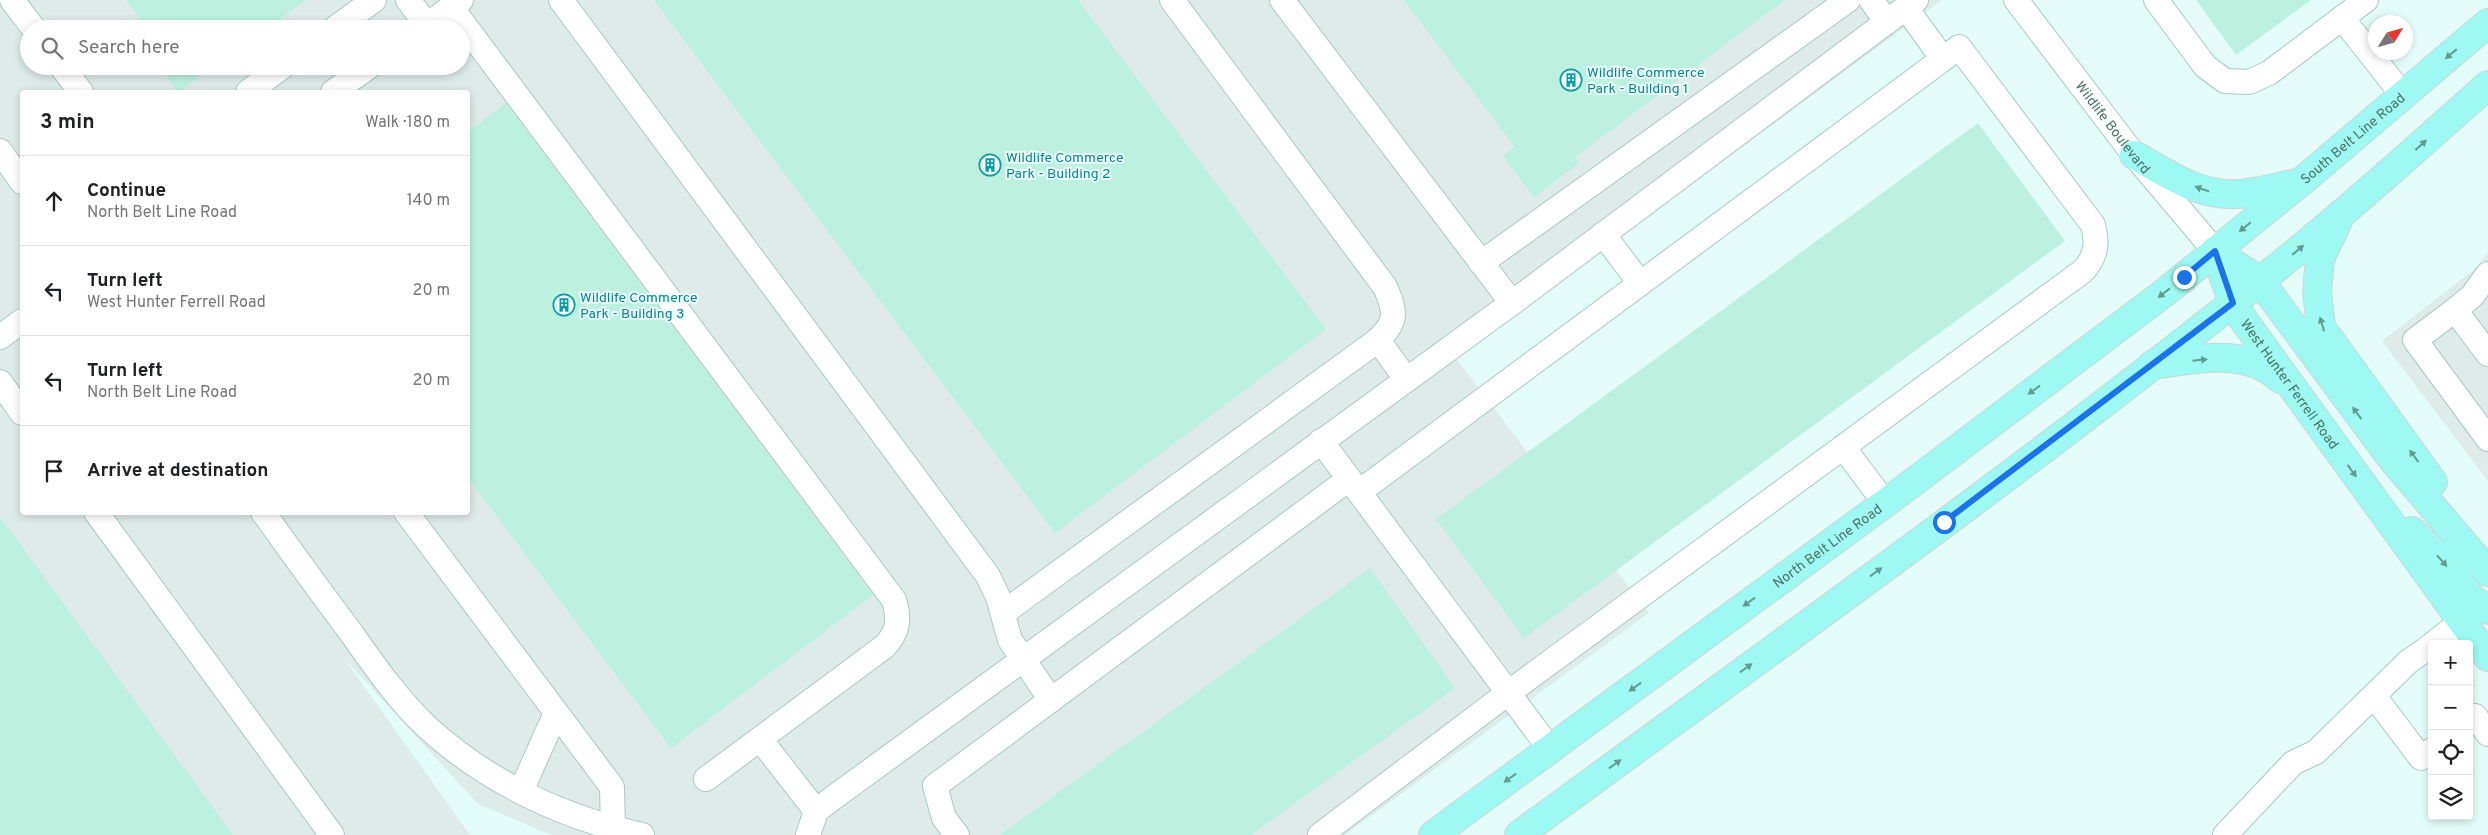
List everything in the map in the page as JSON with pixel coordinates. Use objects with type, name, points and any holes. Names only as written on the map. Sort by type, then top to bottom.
[{"type":"main road","name":"South Belt Line Road","points":[[2215,251],[2301,182],[2402,94],[2488,23]]},
{"type":"main road","points":[[1519,835],[1960,510],[2233,303],[2342,213],[2488,85]]},
{"type":"main road","points":[[2134,155],[2190,185],[2212,193],[2236,194],[2301,182]]},
{"type":"main road","points":[[2342,213],[2320,259],[2317,292],[2320,327],[2450,506],[2488,571]]},
{"type":"main road","points":[[2215,251],[2260,281],[2392,459],[2488,571]]},
{"type":"main road","name":"West Hunter Ferrell Road","points":[[2215,251],[2233,303],[2290,385],[2488,657]]},
{"type":"main road","name":"North Belt Line Road","points":[[1433,835],[1885,503],[2164,293],[2215,251]]},
{"type":"main road","points":[[2152,365],[2221,358],[2243,360],[2261,365],[2290,385]]},
{"type":"main road","points":[[2378,506],[2409,528],[2442,560],[2472,599],[2488,610]]},
{"type":"street","points":[[12,0],[27,20]]},
{"type":"street","points":[[346,20],[374,0]]},
{"type":"street","points":[[408,0],[421,20]]},
{"type":"street","points":[[1002,613],[1378,340],[1388,331],[1394,319],[1393,304],[1385,286],[1172,0]]},
{"type":"street","points":[[1282,0],[1512,303]]},
{"type":"street","points":[[1481,263],[1848,0]]},
{"type":"street","points":[[1871,0],[1887,22]]},
{"type":"street","name":"Wildlife Boulevard","points":[[2016,0],[2134,155],[2215,251]]},
{"type":"street","points":[[2156,0],[2205,66],[2225,81],[2248,82],[2269,73],[2366,0]]},
{"type":"street","points":[[566,2],[988,576],[998,598],[1010,640],[1051,700]]},
{"type":"street","points":[[434,20],[456,3],[468,20]]},
{"type":"street","points":[[808,835],[816,811],[1022,658],[1512,303],[1911,4],[1943,58]]},
{"type":"street","points":[[2342,18],[2402,94]]},
{"type":"street","points":[[470,22],[894,600],[898,622],[896,631],[885,646],[706,779]]},
{"type":"street","points":[[957,835],[944,818],[936,786],[1051,700],[1640,284],[1959,46],[2093,225],[2096,236],[2091,262],[2083,271],[1508,693],[1320,835]]},
{"type":"street","points":[[68,75],[79,90]]},
{"type":"street","points":[[251,90],[272,75]]},
{"type":"street","points":[[336,90],[357,75]]},
{"type":"street","points":[[0,151],[20,179]]},
{"type":"street","points":[[1603,234],[1640,284]]},
{"type":"street","points":[[2488,274],[2472,296],[2414,340],[2488,439]]},
{"type":"street","points":[[2455,310],[2488,354]]},
{"type":"street","points":[[0,337],[20,322]]},
{"type":"street","points":[[1378,340],[1406,379]]},
{"type":"street","points":[[0,382],[20,410]]},
{"type":"street","points":[[1321,441],[1550,749]]},
{"type":"street","points":[[1843,447],[1885,503]]},
{"type":"street","points":[[98,515],[332,835]]},
{"type":"street","points":[[265,515],[386,681],[428,728],[472,764],[555,808],[613,829],[642,835]]},
{"type":"street","points":[[408,515],[612,787],[613,829]]},
{"type":"street","points":[[2437,640],[2462,622]]},
{"type":"street","points":[[2225,835],[2293,762],[2316,752],[2408,662],[2428,647]]},
{"type":"street","points":[[2374,696],[2422,758],[2428,753]]},
{"type":"street","points":[[522,791],[556,712]]},
{"type":"street","points":[[2473,718],[2475,716],[2488,734]]},
{"type":"street","points":[[760,739],[816,811]]},
{"type":"shaded area","points":[[0,0],[1942,0],[1456,358],[1649,613],[1345,835],[551,835],[478,804],[343,657],[470,835],[0,835]]},
{"type":"shaded area","points":[[2488,253],[2488,481],[2382,341],[2477,267]]},
{"type":"building","points":[[126,0],[306,0],[278,20],[140,20]]},
{"type":"building","name":"Wildlife Commerce Park - Building 2","points":[[654,0],[1078,0],[1326,329],[1055,533]]},
{"type":"building","name":"Wildlife Commerce Park - Building 1","points":[[1404,0],[1785,0],[1575,157],[1579,163],[1534,197],[1503,156],[1515,147]]},
{"type":"building","points":[[2196,0],[2311,0],[2236,55]]},
{"type":"building","points":[[166,75],[202,75],[181,90],[177,90]]},
{"type":"building","name":"Wildlife Commerce Park - Building 3","points":[[506,103],[873,595],[671,748],[470,481],[470,130]]},
{"type":"building","points":[[1978,123],[2065,241],[1524,638],[1436,519]]},
{"type":"building","points":[[0,517],[233,835],[0,835]]},
{"type":"building","points":[[1370,568],[1455,688],[1251,835],[1000,835]]},
{"type":"place","name":"Wildlife Commerce Park - Building 1","points":[[1571,80]]},
{"type":"place","name":"Wildlife Commerce Park - Building 2","points":[[990,165]]},
{"type":"place","name":"Wildlife Commerce Park - Building 3","points":[[564,305]]},
{"type":"route","points":[[1944,522],[2233,303],[2215,251],[2184,277]]}]
